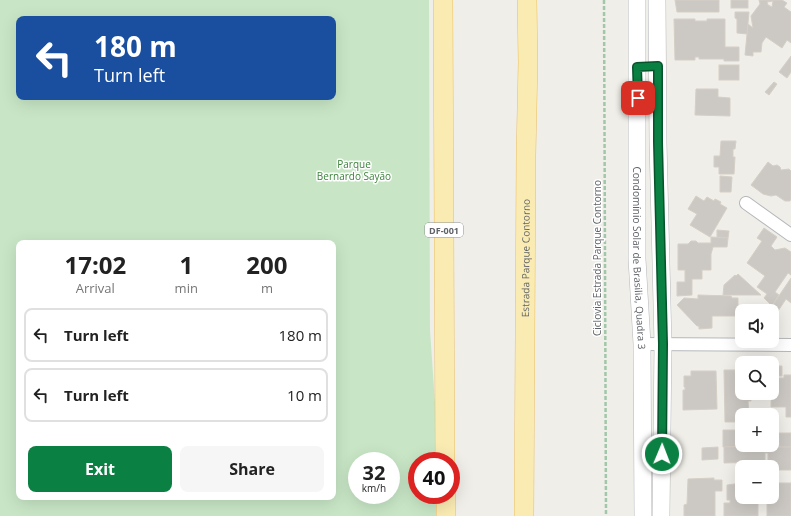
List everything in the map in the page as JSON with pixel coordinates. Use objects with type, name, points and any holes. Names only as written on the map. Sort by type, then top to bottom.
[{"type":"main road","name":"DF-001","points":[[443,0],[446,452]]},
{"type":"main road","name":"Estrada Parque Contorno","points":[[524,516],[528,62],[527,0]]},
{"type":"main road","points":[[446,504],[446,516]]},
{"type":"street","name":"Condomínio Solar de Brasilia, Quadra 3","points":[[637,0],[637,259],[642,344],[643,516]]},
{"type":"street","name":"Condomínio Solar de Brasilia, Quadra 3","points":[[658,0],[658,142],[663,344],[661,516]]},
{"type":"street","points":[[637,67],[658,66]]},
{"type":"street","points":[[746,203],[791,235]]},
{"type":"street","points":[[642,344],[791,345]]},
{"type":"path","name":"Ciclovia Estrada Parque Contorno","points":[[604,0],[606,516]]},
{"type":"green space","name":"Parque Bernardo Sayão","points":[[0,0],[429,0],[430,330],[438,452],[408,452],[408,504],[442,504],[443,516],[0,516]]},
{"type":"building","points":[[675,0],[719,0],[719,12],[677,12]]},
{"type":"building","points":[[731,0],[748,0],[748,8],[731,8]]},
{"type":"building","points":[[759,0],[782,0],[787,3],[784,7],[791,12],[791,43],[787,40],[782,48],[766,37],[762,43],[761,52],[753,52],[753,56],[745,55],[748,24],[753,28],[751,16],[760,4]],"holes":[[[773,1],[772,7],[768,5],[767,2]]]},
{"type":"building","points":[[735,12],[749,12],[747,34],[737,33],[737,19],[735,18]]},
{"type":"building","points":[[674,19],[695,19],[695,21],[707,21],[707,19],[725,19],[725,47],[739,47],[739,61],[724,61],[724,59],[699,59],[699,57],[695,57],[695,60],[675,60]]},
{"type":"building","points":[[791,56],[791,72],[787,78],[779,72]]},
{"type":"building","points":[[719,65],[739,65],[739,80],[719,80]]},
{"type":"building","points":[[774,82],[777,84],[769,95],[765,92]]},
{"type":"building","points":[[696,89],[718,89],[718,97],[730,98],[730,116],[695,115]]},
{"type":"building","points":[[721,141],[736,141],[735,149],[733,149],[733,157],[735,157],[734,174],[719,174],[719,167],[714,167],[714,156],[720,156]]},
{"type":"building","points":[[768,162],[773,166],[777,165],[781,170],[789,169],[791,171],[790,201],[785,201],[776,195],[771,196],[763,194],[751,185]]},
{"type":"building","points":[[720,176],[732,177],[731,192],[720,192]]},
{"type":"building","points":[[696,196],[704,201],[707,197],[714,201],[715,199],[727,208],[710,237],[690,225],[697,214],[688,209]]},
{"type":"building","points":[[764,228],[777,237],[771,246],[775,250],[785,248],[791,252],[791,275],[788,273],[775,292],[779,295],[773,304],[770,304],[764,298],[767,294],[757,287],[765,276],[747,263],[762,241],[757,238]]},
{"type":"building","points":[[717,230],[729,231],[728,238],[717,237]]},
{"type":"building","points":[[711,237],[728,238],[727,247],[713,247],[711,254],[711,270],[702,270],[702,279],[692,279],[692,295],[677,296],[677,282],[685,282],[685,270],[678,270],[678,244],[688,244],[691,241],[696,241],[698,243],[711,243]]},
{"type":"building","points":[[738,274],[761,295],[723,295],[724,285]]},
{"type":"building","points":[[791,278],[791,303],[786,299],[779,310],[779,304],[773,304]]},
{"type":"building","points":[[698,295],[731,296],[732,298],[738,298],[738,304],[735,304],[735,316],[712,316],[712,328],[699,329],[699,326],[697,326],[677,305],[684,298],[698,299]]},
{"type":"building","points":[[779,366],[782,366],[782,376],[779,376]]},
{"type":"building","points":[[724,370],[735,370],[735,400],[751,401],[748,401],[748,408],[735,408],[735,422],[725,422]]},
{"type":"building","points":[[691,371],[716,371],[717,409],[683,410],[683,390],[685,390],[684,376],[691,376]]},
{"type":"building","points":[[784,375],[791,375],[791,417],[786,417],[786,407],[771,407],[771,400],[779,400],[779,378],[784,378]]},
{"type":"building","points":[[723,430],[735,430],[735,447],[723,447]]},
{"type":"building","points":[[779,433],[791,433],[791,447],[779,447]]},
{"type":"building","points":[[718,447],[718,459],[702,460],[702,448]]},
{"type":"building","points":[[724,447],[735,447],[735,452],[765,452],[765,460],[735,460],[735,463],[724,463]]},
{"type":"building","points":[[779,447],[791,447],[791,470],[779,470],[779,460],[768,460],[768,453],[765,453],[779,452]]},
{"type":"building","points":[[714,478],[714,480],[722,480],[722,491],[715,491],[715,516],[684,516],[684,505],[687,504],[688,479]]},
{"type":"building","points":[[779,483],[791,483],[791,516],[767,516],[767,504],[779,504]]},
{"type":"building","points":[[735,484],[735,504],[758,504],[758,516],[724,516],[724,503],[730,503],[730,500],[727,500],[727,485]]},
{"type":"route","points":[[638,98],[637,67],[658,66],[658,142],[663,344],[662,454]]}]
